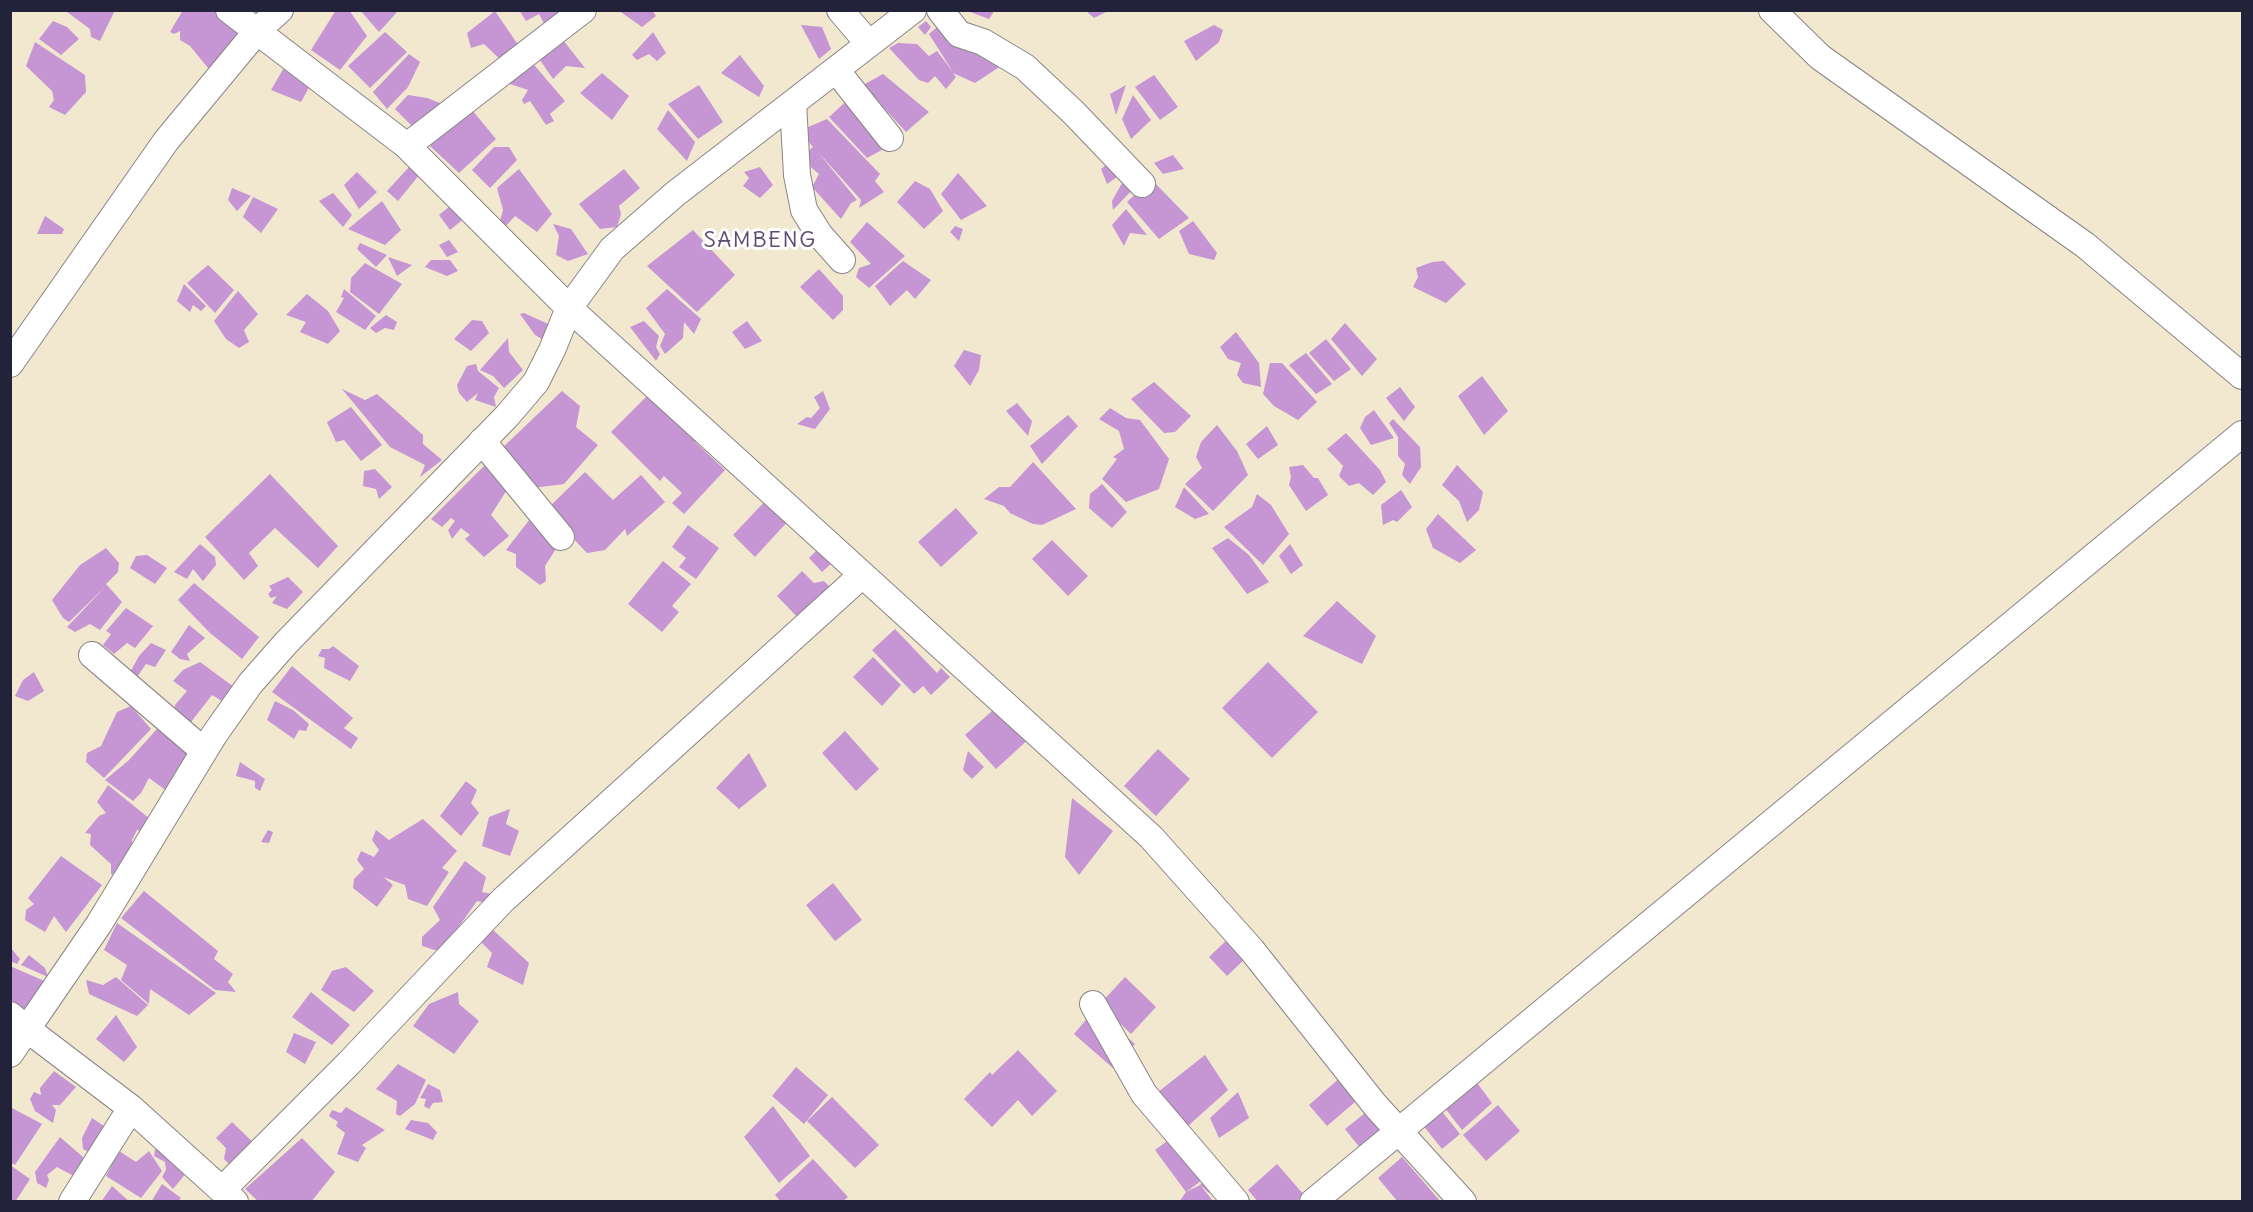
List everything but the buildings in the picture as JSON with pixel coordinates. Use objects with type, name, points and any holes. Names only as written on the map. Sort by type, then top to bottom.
[{"type":"street","points":[[229,10],[258,30],[406,146],[569,308],[1151,837],[1251,949],[1396,1130],[1463,1202]]},
{"type":"street","points":[[10,364],[93,249],[166,141],[258,30],[280,10]]},
{"type":"street","points":[[406,146],[583,10]]},
{"type":"street","points":[[840,10],[869,44]]},
{"type":"street","points":[[10,1054],[19,1022],[99,924],[204,751],[250,684],[286,643],[482,441],[536,382],[569,308],[612,249],[636,227],[913,10]]},
{"type":"street","points":[[940,10],[959,34],[983,42],[1025,67],[1074,113],[1142,184]]},
{"type":"street","points":[[1772,10],[1820,57],[2085,245],[2242,376]]},
{"type":"street","points":[[836,70],[890,138]]},
{"type":"street","points":[[793,103],[797,175],[804,210],[819,234],[842,260]]},
{"type":"street","points":[[1313,1202],[1396,1130],[2242,434]]},
{"type":"street","points":[[482,441],[561,537]]},
{"type":"street","points":[[19,1022],[131,1108],[229,1195],[502,900],[862,575]]},
{"type":"street","points":[[92,655],[204,751]]},
{"type":"street","points":[[1093,1004],[1144,1094],[1236,1202]]},
{"type":"street","points":[[72,1202],[131,1108]]},
{"type":"district","name":"SAMBENG","points":[[760,241]]}]
